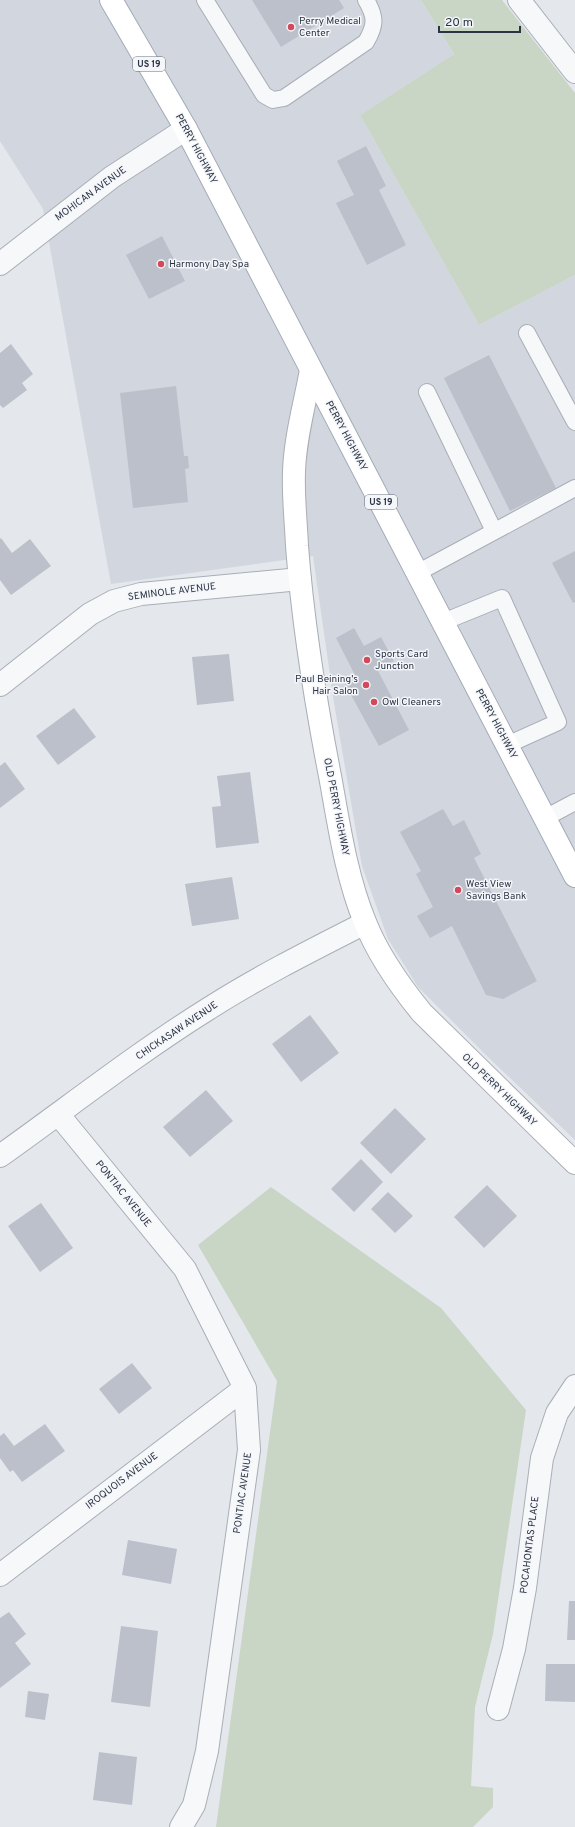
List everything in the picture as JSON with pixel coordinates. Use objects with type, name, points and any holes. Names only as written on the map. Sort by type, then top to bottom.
[{"type":"main road","name":"PERRY HIGHWAY","points":[[111,0],[186,129],[575,876]]},
{"type":"main road","name":"OLD PERRY HIGHWAY","points":[[312,370],[295,453],[294,471],[300,579],[304,627],[314,696],[354,891],[365,923],[378,949],[393,974],[422,1013],[575,1163]]},
{"type":"street","points":[[519,0],[575,72]]},
{"type":"street","name":"MOHICAN AVENUE","points":[[0,264],[100,185],[186,129]]},
{"type":"street","name":"SEMINOLE AVENUE","points":[[0,685],[90,614],[114,601],[141,594],[300,579]]},
{"type":"street","name":"CHICKASAW AVENUE","points":[[0,1156],[175,1030],[282,966],[365,923]]},
{"type":"street","name":"PONTIAC AVENUE","points":[[58,1114],[185,1269],[245,1388],[249,1450],[207,1751],[194,1805],[181,1827]]},
{"type":"street","name":"POCAHONTAS PLACE","points":[[498,1709],[514,1649],[526,1588],[542,1458],[557,1413],[575,1386]]},
{"type":"street","name":"IROQUOIS AVENUE","points":[[0,1575],[245,1388]]},
{"type":"lane","points":[[205,0],[264,95],[273,100],[284,98],[366,42],[374,29],[373,12],[366,0]]},
{"type":"lane","points":[[527,333],[575,422]]},
{"type":"lane","points":[[427,392],[494,531]]},
{"type":"lane","points":[[417,573],[575,488]]},
{"type":"lane","points":[[443,622],[502,598],[558,722],[507,745]]},
{"type":"lane","points":[[545,818],[575,802]]},
{"type":"shaded area","points":[[0,0],[421,0],[454,54],[360,115],[479,325],[575,275],[575,1140],[487,1056],[418,987],[388,939],[362,866],[334,703],[313,556],[111,584],[43,209],[0,141]]},
{"type":"green space","points":[[421,0],[502,0],[575,93],[575,275],[479,325],[360,115],[454,54]]},
{"type":"green space","points":[[271,1187],[441,1308],[526,1410],[493,1634],[475,1707],[471,1786],[493,1788],[493,1807],[473,1827],[216,1827],[277,1381],[198,1245]]},
{"type":"building","name":"Perry Medical Center","points":[[252,0],[339,0],[344,8],[281,47]]},
{"type":"building","points":[[366,146],[386,186],[379,190],[406,245],[367,265],[336,203],[354,195],[337,161]]},
{"type":"building","points":[[162,236],[185,281],[149,299],[126,255]]},
{"type":"building","points":[[11,344],[33,374],[22,383],[27,390],[3,408],[0,405],[0,353]]},
{"type":"building","points":[[489,355],[556,488],[510,511],[444,378]]},
{"type":"building","points":[[176,386],[184,456],[188,456],[189,468],[185,469],[188,502],[133,508],[120,393]]},
{"type":"building","points":[[1,538],[12,553],[30,539],[51,566],[11,595],[0,580]]},
{"type":"building","points":[[575,551],[575,602],[573,603],[552,563]]},
{"type":"building","points":[[354,628],[364,646],[381,637],[394,661],[377,669],[409,730],[379,746],[345,684],[356,677],[336,638]]},
{"type":"building","points":[[229,654],[234,701],[197,705],[192,657]]},
{"type":"building","points":[[74,708],[96,737],[58,765],[36,736]]},
{"type":"building","points":[[5,762],[25,789],[0,808],[0,766]]},
{"type":"building","points":[[250,772],[259,843],[216,848],[212,807],[221,806],[217,776]]},
{"type":"building","name":"West View Savings Bank","points":[[443,809],[453,826],[464,820],[481,854],[474,858],[537,981],[503,999],[486,995],[452,926],[430,938],[417,916],[433,907],[416,874],[421,871],[400,832]]},
{"type":"building","points":[[232,877],[239,919],[192,926],[185,884]]},
{"type":"building","points":[[310,1015],[339,1053],[301,1082],[272,1044]]},
{"type":"building","points":[[206,1090],[233,1121],[190,1157],[163,1127]]},
{"type":"building","points":[[395,1108],[426,1139],[391,1174],[360,1143]]},
{"type":"building","points":[[361,1159],[383,1182],[354,1212],[331,1189]]},
{"type":"building","points":[[487,1185],[517,1216],[484,1248],[454,1217]]},
{"type":"building","points":[[388,1192],[413,1216],[395,1233],[371,1209]]},
{"type":"building","points":[[41,1203],[73,1248],[40,1272],[8,1226]]},
{"type":"building","points":[[132,1363],[152,1388],[119,1414],[99,1389]]},
{"type":"building","points":[[45,1424],[65,1451],[22,1482],[13,1470],[10,1472],[0,1458],[0,1436],[4,1433],[14,1446]]},
{"type":"building","points":[[128,1540],[177,1549],[171,1584],[122,1575]]},
{"type":"building","points":[[569,1601],[575,1601],[575,1640],[567,1640]]},
{"type":"building","points":[[9,1612],[26,1634],[15,1643],[31,1664],[0,1688],[0,1618]]},
{"type":"building","points":[[121,1626],[158,1631],[150,1707],[111,1702]]},
{"type":"building","points":[[546,1664],[575,1664],[575,1702],[545,1701]]},
{"type":"building","points":[[28,1691],[49,1694],[45,1720],[25,1717]]},
{"type":"building","points":[[99,1752],[137,1757],[132,1805],[93,1800]]},
{"type":"place","name":"Perry Medical Center","points":[[291,27]]},
{"type":"place","name":"Harmony Day Spa","points":[[161,264]]},
{"type":"place","name":"Sports Card Junction","points":[[367,660]]},
{"type":"place","name":"Paul Beining's Hair Salon","points":[[366,685]]},
{"type":"place","name":"Owl Cleaners","points":[[374,702]]},
{"type":"place","name":"West View Savings Bank","points":[[458,890]]}]
